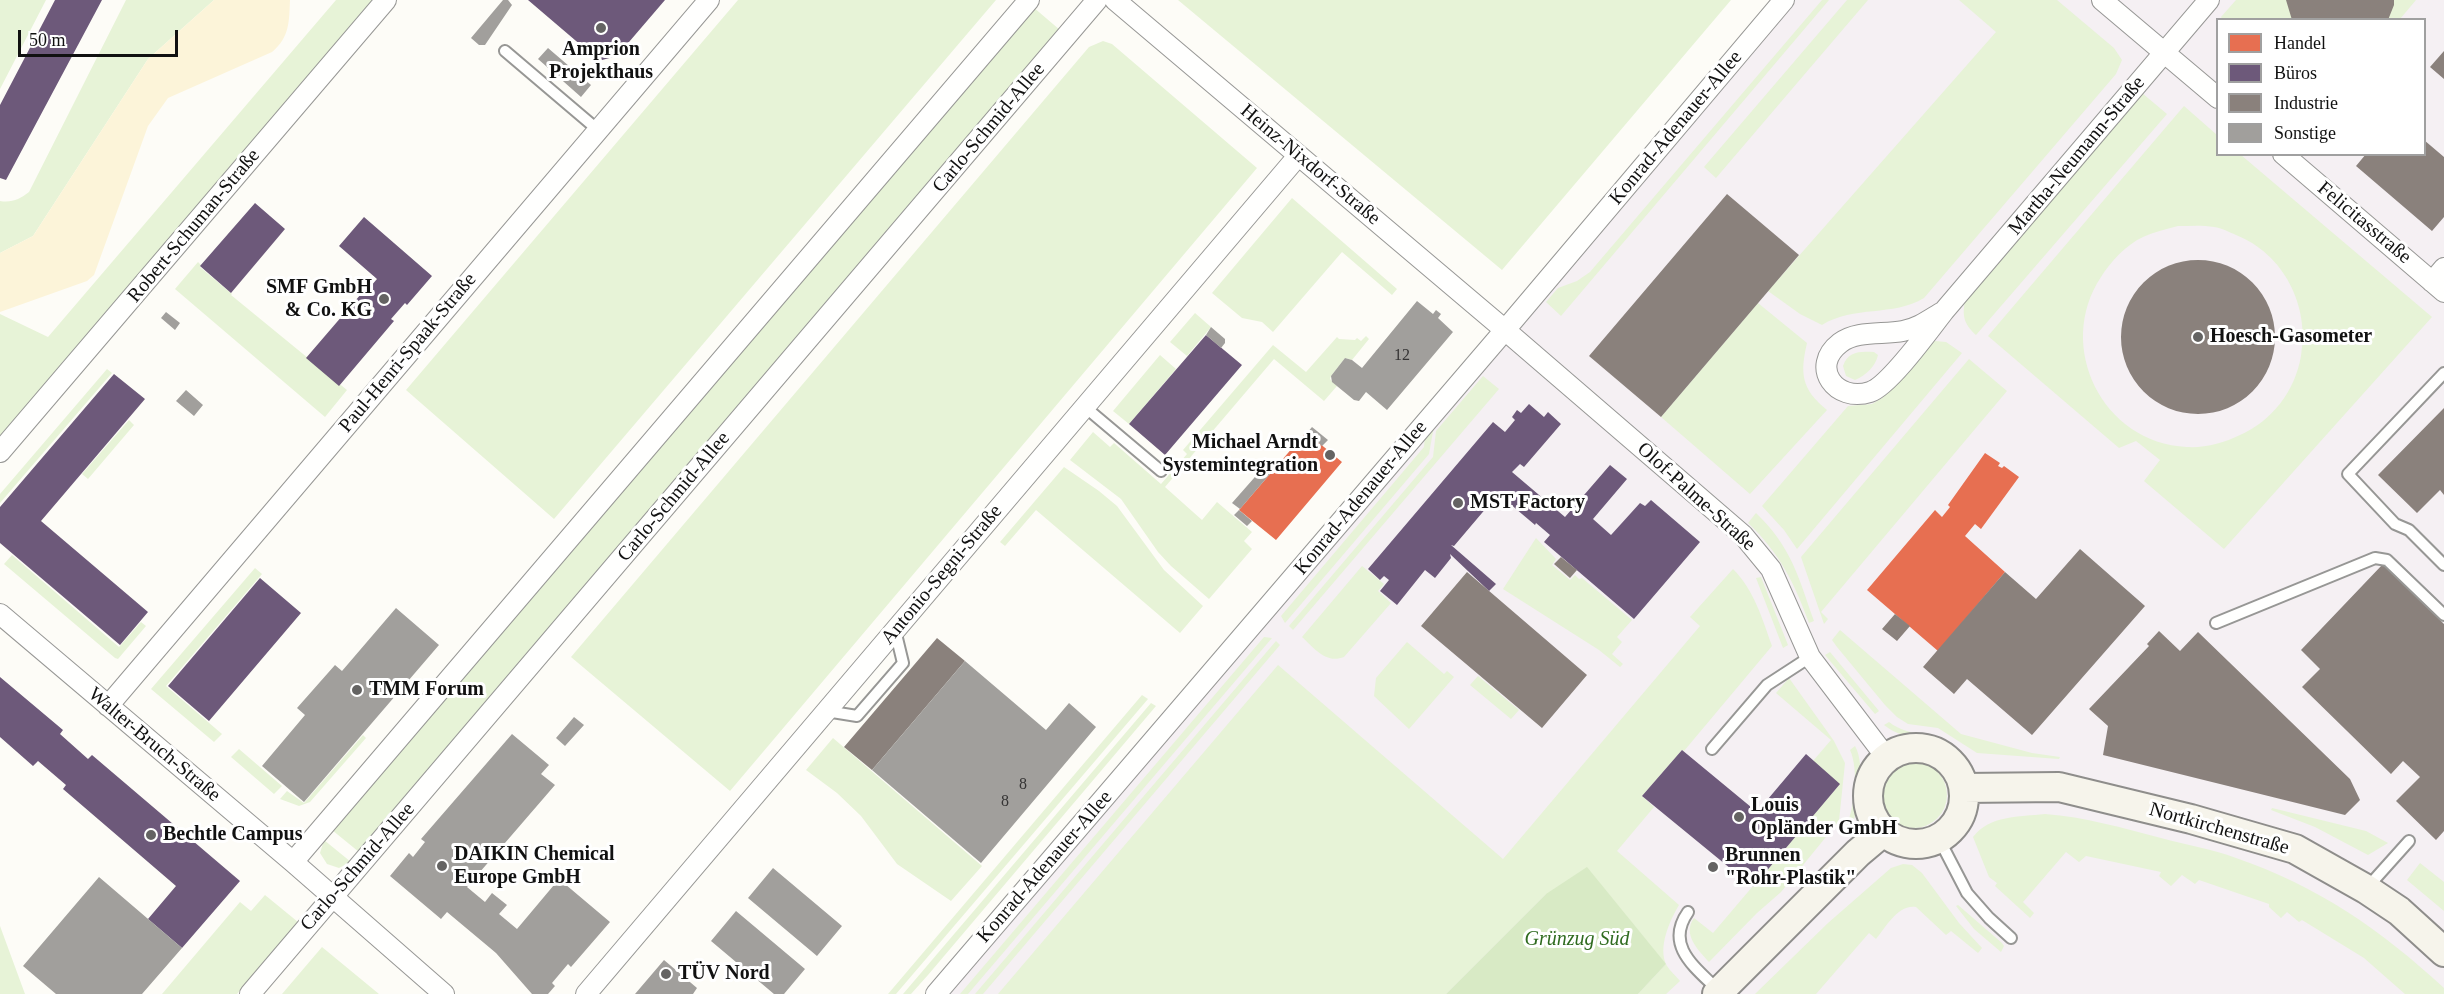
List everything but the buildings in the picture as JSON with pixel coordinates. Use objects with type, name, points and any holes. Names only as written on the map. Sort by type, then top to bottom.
[{"type":"main road","points":[[1912,747],[1927,748],[1952,762],[1960,774],[1964,788],[1964,803],[1959,818],[1951,830],[1939,839],[1924,844],[1910,844],[1895,840],[1883,832],[1874,821],[1868,808],[1869,780],[1876,768],[1886,757],[1898,750],[1912,747]]},
{"type":"main road","name":"Nortkirchenstraße","points":[[1964,788],[2059,787],[2191,819],[2295,849],[2366,889],[2399,911],[2444,952]]},
{"type":"main road","points":[[1718,993],[1858,853],[1883,832]]},
{"type":"street","name":"Robert-Schuman-Straße","points":[[0,452],[386,0]]},
{"type":"street","name":"Paul-Henri-Spaak-Straße","points":[[108,706],[709,0]]},
{"type":"street","points":[[293,862],[1029,0]]},
{"type":"street","name":"Carlo-Schmid-Allee","points":[[250,994],[1097,0]]},
{"type":"street","name":"Heinz-Nixdorf-Straße","points":[[1115,0],[1505,330]]},
{"type":"street","name":"Konrad-Adenauer-Allee","points":[[936,994],[1505,330],[1784,0]]},
{"type":"street","points":[[2102,0],[2216,97]]},
{"type":"street","name":"Martha-Neumann-Straße","points":[[1944,311],[1914,328],[1856,336],[1842,341],[1828,356],[1825,367],[1831,382],[1847,394],[1871,392],[1886,381],[2209,0]]},
{"type":"street","name":"Antonio-Segni-Straße","points":[[586,994],[1298,156]]},
{"type":"street","name":"Felicitasstraße","points":[[2285,156],[2440,280]]},
{"type":"street","name":"Olof-Palme-Straße","points":[[1505,330],[1758,551],[1781,588],[1810,657],[1886,757]]},
{"type":"street","name":"Walter-Bruch-Straße","points":[[0,614],[293,862],[444,994]]},
{"type":"lane","points":[[505,51],[598,130]]},
{"type":"lane","points":[[2444,373],[2348,474],[2395,524],[2409,530],[2444,565]]},
{"type":"lane","points":[[1085,406],[1161,471]]},
{"type":"lane","points":[[2216,623],[2375,558],[2387,560],[2444,615]]},
{"type":"lane","points":[[825,711],[857,716],[903,663],[895,630]]},
{"type":"lane","points":[[1712,749],[1767,685],[1810,657]]},
{"type":"lane","points":[[1939,839],[1967,893],[2011,938]]},
{"type":"lane","points":[[2366,889],[2409,841]]},
{"type":"lane","points":[[1688,912],[1680,923],[1678,934],[1680,945],[1687,957],[1718,993]]},
{"type":"shaded area","points":[[1795,0],[2444,0],[2444,994],[950,994]]},
{"type":"green space","points":[[0,0],[46,0],[0,89]]},
{"type":"green space","points":[[126,0],[214,0],[148,59],[33,236],[0,253],[0,201],[16,200],[29,192]]},
{"type":"green space","points":[[336,0],[376,0],[0,440],[0,314],[48,337]]},
{"type":"green space","points":[[738,0],[996,0],[554,519],[406,390]]},
{"type":"green space","points":[[1178,0],[1731,0],[1502,270]]},
{"type":"green space","points":[[1822,0],[1829,0],[1561,316],[1546,302],[1558,288],[1577,281],[1590,272]]},
{"type":"green space","points":[[1847,0],[1868,0],[1716,178],[1704,167]]},
{"type":"green space","points":[[1959,0],[2057,0],[2114,48],[2122,60],[2116,74],[1924,298],[1899,307],[1847,315],[1822,325],[1800,314],[1768,291],[1996,32]]},
{"type":"green space","points":[[2236,0],[2416,0],[2401,18],[2221,17]]},
{"type":"green space","points":[[1033,7],[1060,30],[359,852],[332,830]]},
{"type":"green space","points":[[1103,41],[1112,44],[1257,168],[730,791],[571,657],[1089,47]]},
{"type":"green space","points":[[2142,93],[2167,114],[1976,335],[1965,320],[1965,301]]},
{"type":"green space","points":[[2184,106],[2216,134],[2216,156],[2242,156],[2432,317],[2224,549],[2144,481],[2160,460],[2136,441],[2119,448],[1988,336]],"holes":[[[2178,226],[2223,229],[2253,244],[2280,268],[2297,301],[2303,337],[2298,369],[2288,393],[2272,413],[2252,429],[2228,440],[2201,447],[2187,447],[2157,441],[2131,428],[2110,410],[2095,386],[2086,360],[2083,332],[2088,304],[2101,277],[2114,259],[2125,249],[2143,237],[2165,229]]]},
{"type":"green space","points":[[1292,198],[1397,289],[1392,295],[1342,252],[1273,332],[1262,322],[1242,318],[1212,293]]},
{"type":"green space","points":[[198,262],[200,267],[231,295],[347,390],[325,417],[175,289]]},
{"type":"green space","points":[[1758,303],[1807,343],[1803,372],[1807,387],[1827,410],[1750,494],[1661,417]]},
{"type":"green space","points":[[1195,313],[1211,327],[1187,356],[1170,342]]},
{"type":"green space","points":[[1366,336],[1369,339],[1352,360],[1345,358],[1331,376],[1330,379],[1337,386],[1324,401],[1274,359],[1165,487],[1202,520],[1217,502],[1252,532],[1244,541],[1252,549],[1209,599],[1158,552],[1121,499],[1070,460],[1093,432],[1110,447],[1114,443],[1161,484],[1187,454],[1183,450],[1273,345],[1306,372],[1337,337],[1355,340],[1357,338],[1361,341]]},
{"type":"green space","points":[[1935,341],[1946,342],[1962,353],[1797,549],[1784,530],[1762,506],[1848,406],[1872,404],[1882,398],[1926,345]]},
{"type":"green space","points":[[1859,352],[1874,352],[1878,355],[1877,359],[1863,376],[1855,380],[1846,376],[1843,366],[1848,357]]},
{"type":"green space","points":[[1160,355],[1176,369],[1129,424],[1113,411]]},
{"type":"green space","points":[[1969,359],[2007,391],[1821,612],[1828,619],[1824,624],[1801,557]]},
{"type":"green space","points":[[107,369],[112,373],[0,503],[0,494]]},
{"type":"green space","points":[[1483,376],[1499,389],[1293,630],[1289,626],[1433,457],[1436,431]]},
{"type":"green space","points":[[129,420],[134,425],[88,479],[82,474]]},
{"type":"green space","points":[[1434,426],[1429,454],[1285,623],[1281,616],[1424,447],[1425,436]]},
{"type":"green space","points":[[1064,467],[1117,506],[1164,570],[1203,606],[1180,633],[1036,510],[1005,546],[1000,542]]},
{"type":"green space","points":[[1756,513],[1778,538],[1793,563],[1814,621],[1809,623],[1785,569],[1769,545],[1748,523]]},
{"type":"green space","points":[[1536,538],[1556,559],[1552,565],[1570,580],[1575,575],[1579,579],[1582,578],[1632,620],[1617,637],[1622,642],[1612,654],[1623,664],[1620,667],[1599,650],[1503,589]]},
{"type":"green space","points":[[12,555],[119,647],[141,622],[146,626],[118,659],[115,658],[4,564]]},
{"type":"green space","points":[[1362,566],[1384,584],[1378,591],[1391,603],[1344,657],[1332,659],[1326,657],[1302,637]]},
{"type":"green space","points":[[255,568],[262,574],[166,686],[222,734],[214,742],[151,689]]},
{"type":"green space","points":[[1733,569],[1752,595],[1772,646],[1684,751],[1682,750],[1642,796],[1654,807],[1617,851],[1679,905],[1669,926],[1663,951],[1667,966],[1680,981],[1666,994],[1638,994],[1666,964],[1546,894],[1446,994],[998,994],[1278,665],[1503,859],[1700,626],[1690,617]]},
{"type":"green space","points":[[1761,577],[1788,645],[1783,648],[1756,578]]},
{"type":"green space","points":[[1840,630],[1961,734],[2032,753],[2060,757],[2059,759],[1977,753],[1938,728],[1908,724],[1885,705],[1837,647],[1832,640]]},
{"type":"green space","points":[[1264,637],[1272,638],[968,994],[960,994]]},
{"type":"green space","points":[[1276,641],[1280,645],[983,994],[975,994]]},
{"type":"green space","points":[[1407,642],[1444,674],[1447,671],[1454,677],[1409,729],[1374,696],[1376,678]]},
{"type":"green space","points":[[1830,652],[1879,711],[1875,714],[1825,655]]},
{"type":"green space","points":[[1478,676],[1519,710],[1511,719],[1470,685]]},
{"type":"green space","points":[[1789,678],[1834,741],[1845,763],[1839,821],[1781,892],[1709,962],[1693,942],[1690,930],[1694,918],[1713,933],[1839,785],[1813,761],[1831,740],[1776,693]]},
{"type":"green space","points":[[1142,695],[1148,699],[896,994],[888,994]]},
{"type":"green space","points":[[1151,703],[1156,706],[928,975],[911,994],[903,994]]},
{"type":"green space","points":[[1889,722],[1906,731],[1942,740],[1959,752],[1955,755],[1939,744],[1893,731],[1884,725]]},
{"type":"green space","points":[[363,735],[366,738],[310,802],[299,806],[280,799],[287,791],[304,803]]},
{"type":"green space","points":[[833,738],[982,866],[951,901],[897,864],[861,816],[837,793],[806,770]]},
{"type":"green space","points":[[1855,746],[1860,765],[1860,790],[1848,834],[1844,830],[1851,813],[1855,779],[1850,750]]},
{"type":"green space","points":[[239,749],[282,786],[274,794],[231,757]]},
{"type":"green space","points":[[1914,762],[1927,765],[1937,772],[1944,782],[1947,795],[1944,808],[1937,818],[1927,825],[1914,828],[1901,825],[1891,818],[1884,808],[1881,795],[1884,782],[1891,772],[1901,765]]},
{"type":"green space","points":[[2272,808],[2366,831],[2388,843],[2368,855],[2315,827],[2271,810]]},
{"type":"green space","points":[[2045,814],[2104,823],[2218,852],[2266,869],[2321,896],[2372,929],[2444,988],[2444,994],[2405,994],[2364,958],[2302,920],[2299,922],[2287,912],[2281,918],[2269,907],[2269,904],[2199,880],[2195,884],[2182,875],[2171,886],[2159,876],[2161,872],[2086,856],[2079,862],[2066,852],[2023,902],[2034,913],[2030,918],[1995,886],[1997,883],[1989,877],[1973,837],[1996,821]]},
{"type":"green space","points":[[324,840],[351,862],[339,868],[327,864],[320,853]]},
{"type":"green space","points":[[2420,863],[2444,882],[2444,911],[2407,880]]},
{"type":"green space","points":[[1903,864],[1912,865],[1922,873],[1959,923],[1982,948],[1978,953],[1951,931],[1946,935],[1916,907],[1910,907],[1893,917],[1876,939],[1869,933],[1816,994],[1755,994],[1828,923],[1891,868]]},
{"type":"green space","name":"Grünzug Süd","points":[[1587,867],[1666,964],[1638,994],[1446,994],[1546,894]]},
{"type":"green space","points":[[265,895],[298,922],[237,994],[162,994],[240,902],[251,911]]},
{"type":"green space","points":[[1958,905],[2002,943],[2004,946],[2001,952],[1974,929],[1956,906]]},
{"type":"green space","points":[[0,926],[25,994],[0,994]]},
{"type":"green space","points":[[322,947],[379,994],[282,994]]},
{"type":"sand","points":[[214,0],[290,0],[287,28],[282,40],[272,52],[168,98],[148,126],[94,275],[87,281],[0,312],[0,253],[33,236],[148,59]]},
{"type":"place","name":"Amprion Projekthaus","points":[[601,28]]},
{"type":"place","name":"SMF GmbH & Co. KG","points":[[384,299]]},
{"type":"place","name":"Hoesch-Gasometer","points":[[2198,337]]},
{"type":"place","name":"Michael Arndt Systemintegration","points":[[1330,455]]},
{"type":"place","name":"MST Factory","points":[[1458,503]]},
{"type":"place","name":"TMM Forum","points":[[357,690]]},
{"type":"place","name":"Louis Opländer GmbH","points":[[1739,817]]},
{"type":"place","name":"Bechtle Campus","points":[[151,835]]},
{"type":"place","name":"DAIKIN Chemical Europe GmbH","points":[[442,866]]},
{"type":"place","name":"Brunnen \"Rohr-Plastik\"","points":[[1713,867]]},
{"type":"place","name":"TÜV Nord","points":[[666,974]]}]
